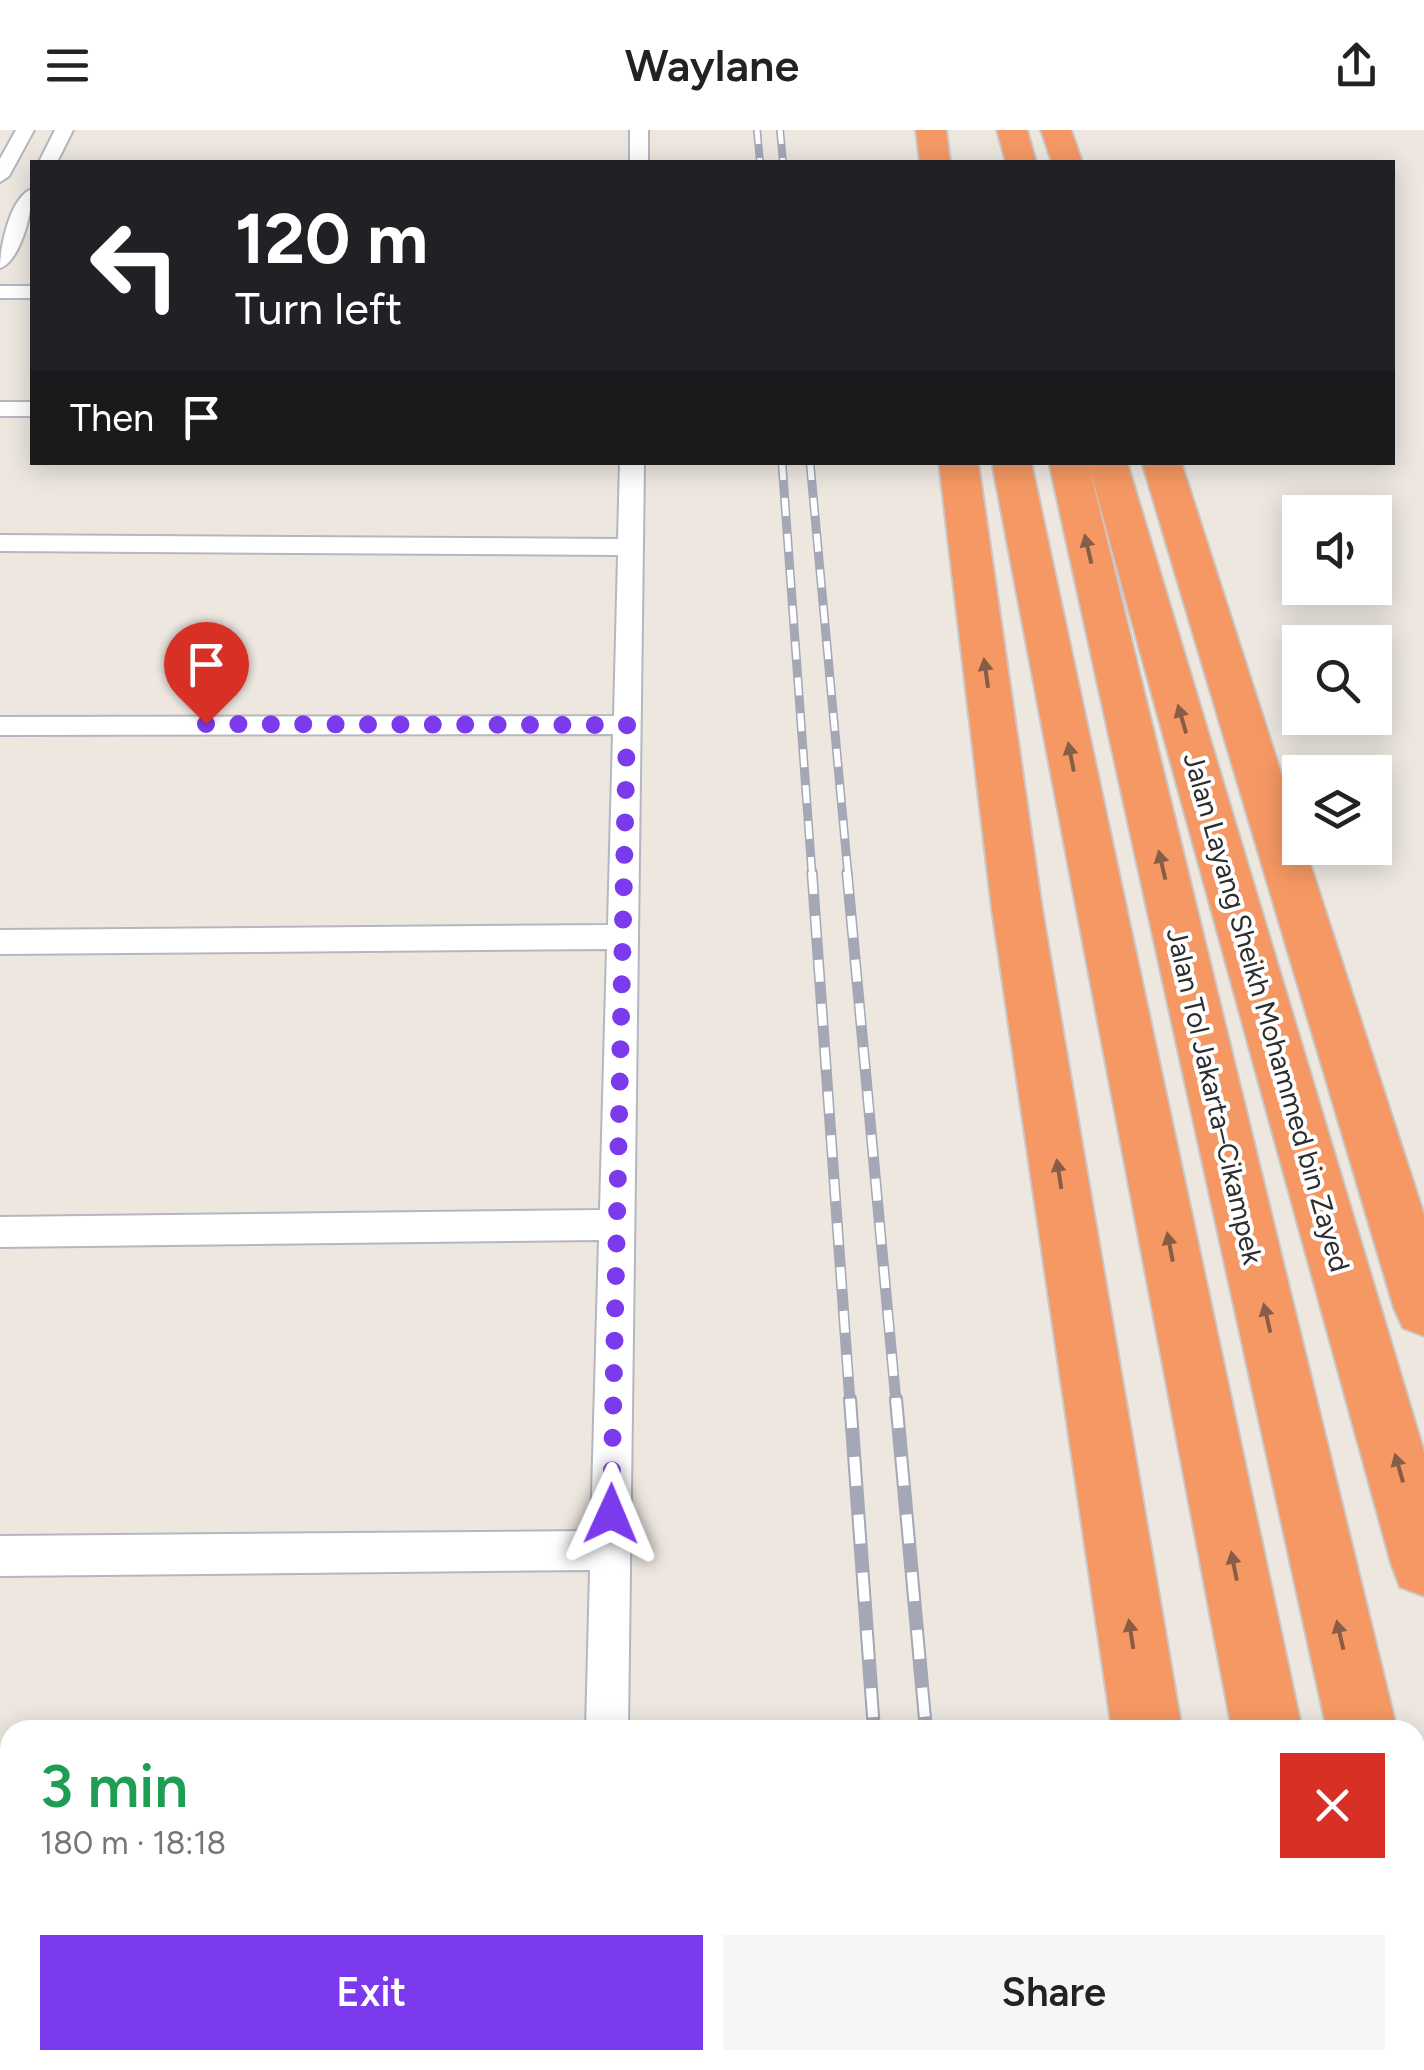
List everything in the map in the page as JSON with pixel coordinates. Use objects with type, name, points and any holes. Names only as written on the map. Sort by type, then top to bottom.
[{"type":"highway","points":[[931,130],[935,160]]},
{"type":"highway","points":[[987,130],[995,160]]},
{"type":"highway","points":[[1012,130],[1020,160]]},
{"type":"highway","points":[[1056,130],[1066,160]]},
{"type":"highway","points":[[1075,130],[1085,160]]},
{"type":"highway","points":[[958,465],[1017,909],[1144,1720]]},
{"type":"highway","points":[[1013,465],[1265,1720]]},
{"type":"highway","name":"Jalan Tol Jakarta–Cikampek","points":[[1069,465],[1360,1720]]},
{"type":"highway","name":"Jalan Layang Sheikh Mohammed bin Zayed","points":[[1108,465],[1424,1562]]},
{"type":"highway","name":"Jalan Layang Sheikh Mohammed bin Zayed","points":[[1162,465],[1424,1308]]},
{"type":"highway","points":[[1184,465],[1282,767]]},
{"type":"highway","points":[[1314,865],[1424,1204]]},
{"type":"lane","points":[[0,176],[25,130]]},
{"type":"lane","points":[[49,160],[64,130]]},
{"type":"lane","points":[[639,160],[640,130]]},
{"type":"lane","points":[[0,262],[30,199]]},
{"type":"lane","points":[[0,292],[30,292]]},
{"type":"lane","points":[[0,409],[30,409]]},
{"type":"lane","points":[[607,1720],[632,465]]},
{"type":"lane","points":[[0,543],[630,547]]},
{"type":"lane","points":[[0,726],[627,725]]},
{"type":"lane","points":[[0,942],[622,937]]},
{"type":"lane","points":[[0,1232],[617,1225]]},
{"type":"lane","points":[[0,1556],[610,1550]]},
{"type":"railway","points":[[757,130],[760,160]]},
{"type":"railway","points":[[780,130],[783,160]]},
{"type":"railway","points":[[782,465],[812,874]]},
{"type":"railway","points":[[810,465],[848,874]]},
{"type":"railway","points":[[812,872],[850,1402]]},
{"type":"railway","points":[[847,872],[896,1402]]},
{"type":"railway","points":[[850,1399],[873,1720]]},
{"type":"railway","points":[[896,1399],[925,1720]]},
{"type":"route","points":[[206,724],[627,725],[611,1514]]}]
